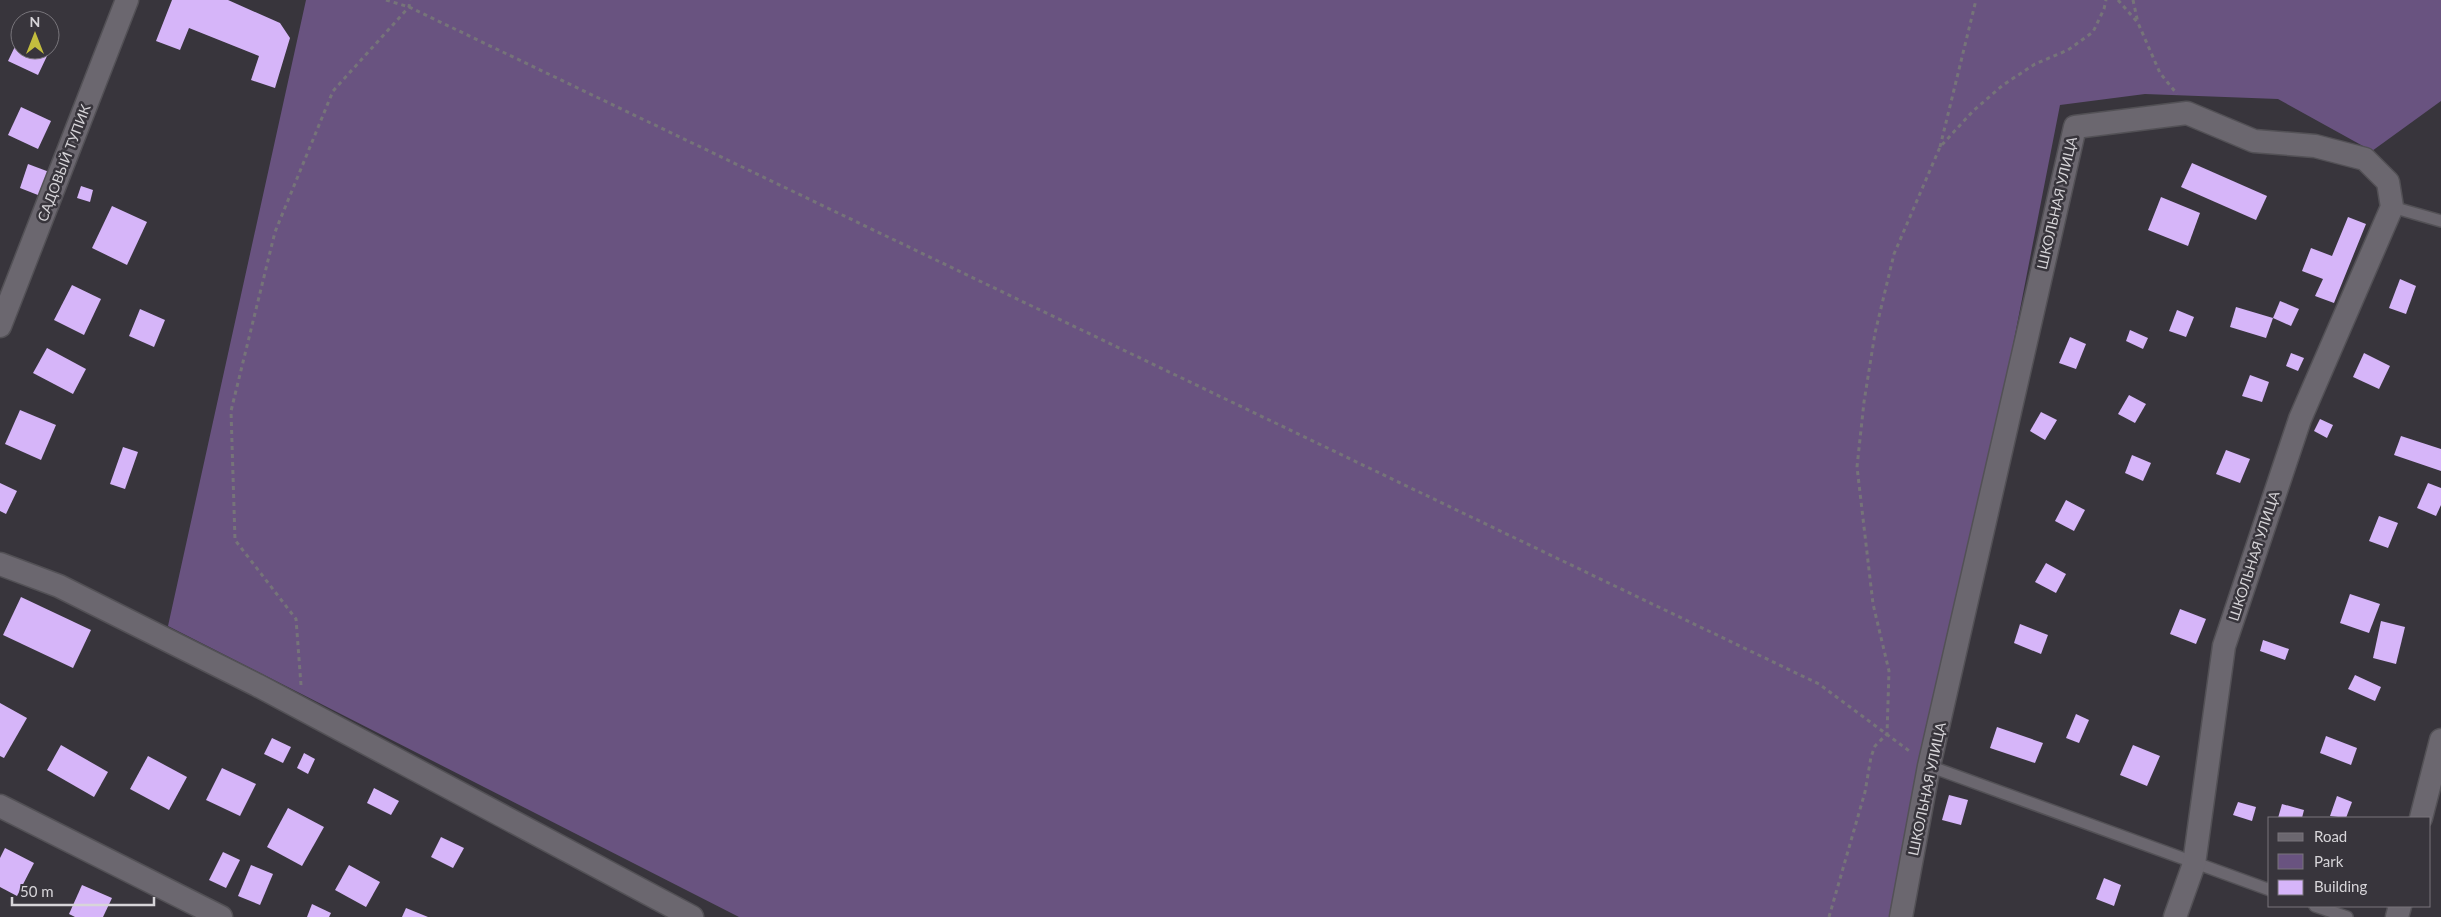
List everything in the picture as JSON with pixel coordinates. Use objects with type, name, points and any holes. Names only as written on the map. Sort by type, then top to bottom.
[{"type":"street","name":"САДОВЫЙ ТУПИК","points":[[0,326],[127,0]]},
{"type":"street","name":"ШКОЛЬНАЯ УЛИЦА","points":[[1901,917],[1929,766],[2074,128],[2187,114],[2254,141],[2316,146],[2365,159],[2388,182],[2392,207],[2300,419],[2224,646],[2194,864],[2175,917]]},
{"type":"street","points":[[0,564],[59,586],[302,709],[692,917]]},
{"type":"street","points":[[2421,817],[2441,740]]},
{"type":"street","points":[[0,806],[221,917]]},
{"type":"lane","points":[[2392,207],[2441,221]]},
{"type":"lane","points":[[1929,766],[2194,864],[2268,889]]},
{"type":"lane","points":[[2318,907],[2347,917]]},
{"type":"path","points":[[386,0],[409,7],[1820,684],[1929,766]]},
{"type":"path","points":[[302,709],[296,619],[235,540],[231,411],[275,232],[333,91],[409,7],[410,0]]},
{"type":"path","points":[[1829,917],[1865,792],[1873,752],[1875,746],[1887,734],[1889,670],[1873,604],[1857,467],[1864,402],[1875,332],[1894,254],[1940,148],[1976,0]]},
{"type":"path","points":[[1940,148],[1973,111],[2003,85],[2035,64],[2068,50],[2092,32],[2104,10],[2106,0]]},
{"type":"path","points":[[2118,0],[2138,23]]},
{"type":"path","points":[[2133,0],[2138,23],[2160,73],[2182,100],[2187,114]]},
{"type":"green space","points":[[306,0],[2441,0],[2441,101],[2372,151],[2278,99],[2145,94],[2060,105],[1901,917],[739,917],[168,626]]},
{"type":"building","points":[[172,0],[228,0],[280,23],[290,38],[275,88],[251,80],[259,56],[189,28],[180,50],[156,41]]},
{"type":"building","points":[[10,57],[10,60],[45,60],[38,75],[8,61]]},
{"type":"building","points":[[21,107],[51,121],[38,149],[8,135]]},
{"type":"building","points":[[2192,163],[2267,196],[2256,220],[2181,187]]},
{"type":"building","points":[[28,164],[52,173],[43,197],[20,188]]},
{"type":"building","points":[[81,186],[93,190],[90,202],[77,198]]},
{"type":"building","points":[[2161,197],[2200,213],[2188,246],[2148,230]]},
{"type":"building","points":[[112,206],[147,222],[127,265],[92,248]]},
{"type":"building","points":[[2348,217],[2366,224],[2334,303],[2315,296],[2323,279],[2302,271],[2311,248],[2332,256]]},
{"type":"building","points":[[2400,279],[2416,286],[2406,314],[2389,308]]},
{"type":"building","points":[[72,285],[101,299],[84,335],[54,320]]},
{"type":"building","points":[[2280,301],[2299,309],[2291,326],[2273,318]]},
{"type":"building","points":[[2236,307],[2273,318],[2266,338],[2230,327]]},
{"type":"building","points":[[140,309],[165,320],[154,347],[129,336]]},
{"type":"building","points":[[2177,310],[2194,317],[2186,337],[2169,331]]},
{"type":"building","points":[[2130,330],[2148,338],[2143,349],[2126,341]]},
{"type":"building","points":[[2070,337],[2086,344],[2076,369],[2059,363]]},
{"type":"building","points":[[47,348],[86,369],[73,394],[33,373]]},
{"type":"building","points":[[2291,353],[2304,358],[2298,371],[2286,366]]},
{"type":"building","points":[[2364,353],[2390,366],[2379,389],[2353,377]]},
{"type":"building","points":[[2250,375],[2269,382],[2262,402],[2242,396]]},
{"type":"building","points":[[2129,395],[2146,404],[2135,423],[2118,414]]},
{"type":"building","points":[[20,410],[56,425],[41,460],[5,444]]},
{"type":"building","points":[[2041,412],[2057,420],[2045,440],[2030,431]]},
{"type":"building","points":[[2320,419],[2333,425],[2327,438],[2314,431]]},
{"type":"building","points":[[2401,436],[2441,449],[2441,471],[2394,455]]},
{"type":"building","points":[[123,447],[138,452],[125,489],[110,484]]},
{"type":"building","points":[[2226,450],[2250,459],[2240,483],[2216,474]]},
{"type":"building","points":[[2132,455],[2151,463],[2143,481],[2125,473]]},
{"type":"building","points":[[0,483],[17,491],[6,514],[0,511]]},
{"type":"building","points":[[2428,483],[2441,488],[2441,505],[2436,516],[2417,508]]},
{"type":"building","points":[[2066,500],[2085,510],[2074,531],[2055,521]]},
{"type":"building","points":[[2379,516],[2398,523],[2388,548],[2369,541]]},
{"type":"building","points":[[2046,563],[2066,574],[2056,593],[2035,582]]},
{"type":"building","points":[[2350,594],[2380,604],[2369,633],[2340,623]]},
{"type":"building","points":[[21,597],[91,630],[73,668],[3,635]]},
{"type":"building","points":[[2180,609],[2206,619],[2196,644],[2170,634]]},
{"type":"building","points":[[2381,621],[2405,627],[2396,664],[2373,658]]},
{"type":"building","points":[[2020,624],[2048,635],[2041,654],[2014,643]]},
{"type":"building","points":[[2263,640],[2289,649],[2285,660],[2260,651]]},
{"type":"building","points":[[2355,675],[2381,687],[2375,701],[2348,689]]},
{"type":"building","points":[[0,703],[27,718],[4,758],[0,756]]},
{"type":"building","points":[[2076,714],[2089,720],[2079,743],[2066,738]]},
{"type":"building","points":[[1997,727],[2043,743],[2035,763],[1990,748]]},
{"type":"building","points":[[2326,736],[2357,748],[2351,765],[2320,753]]},
{"type":"building","points":[[272,738],[291,747],[283,763],[264,754]]},
{"type":"building","points":[[61,745],[108,772],[94,797],[47,770]]},
{"type":"building","points":[[2133,745],[2160,756],[2147,786],[2120,775]]},
{"type":"building","points":[[304,753],[315,759],[308,774],[297,768]]},
{"type":"building","points":[[148,756],[187,777],[169,810],[130,789]]},
{"type":"building","points":[[222,768],[256,784],[240,816],[206,800]]},
{"type":"building","points":[[374,788],[399,801],[391,815],[367,803]]},
{"type":"building","points":[[1949,795],[1968,800],[1961,825],[1942,820]]},
{"type":"building","points":[[2337,796],[2352,802],[2346,817],[2330,816]]},
{"type":"building","points":[[2238,802],[2256,807],[2252,821],[2233,815]]},
{"type":"building","points":[[2282,804],[2304,810],[2302,817],[2278,817]]},
{"type":"building","points":[[288,808],[324,827],[302,866],[267,847]]},
{"type":"building","points":[[441,837],[464,848],[453,868],[431,857]]},
{"type":"building","points":[[5,848],[34,863],[17,896],[0,887],[0,858]]},
{"type":"building","points":[[223,852],[240,860],[226,888],[209,880]]},
{"type":"building","points":[[251,865],[273,874],[260,905],[238,896]]},
{"type":"building","points":[[349,865],[380,882],[366,907],[335,890]]},
{"type":"building","points":[[2104,878],[2121,885],[2114,906],[2096,899]]},
{"type":"building","points":[[82,885],[112,898],[103,917],[75,917],[69,914]]},
{"type":"building","points":[[312,904],[331,913],[329,917],[307,917]]},
{"type":"building","points":[[406,908],[428,917],[402,917]]}]
